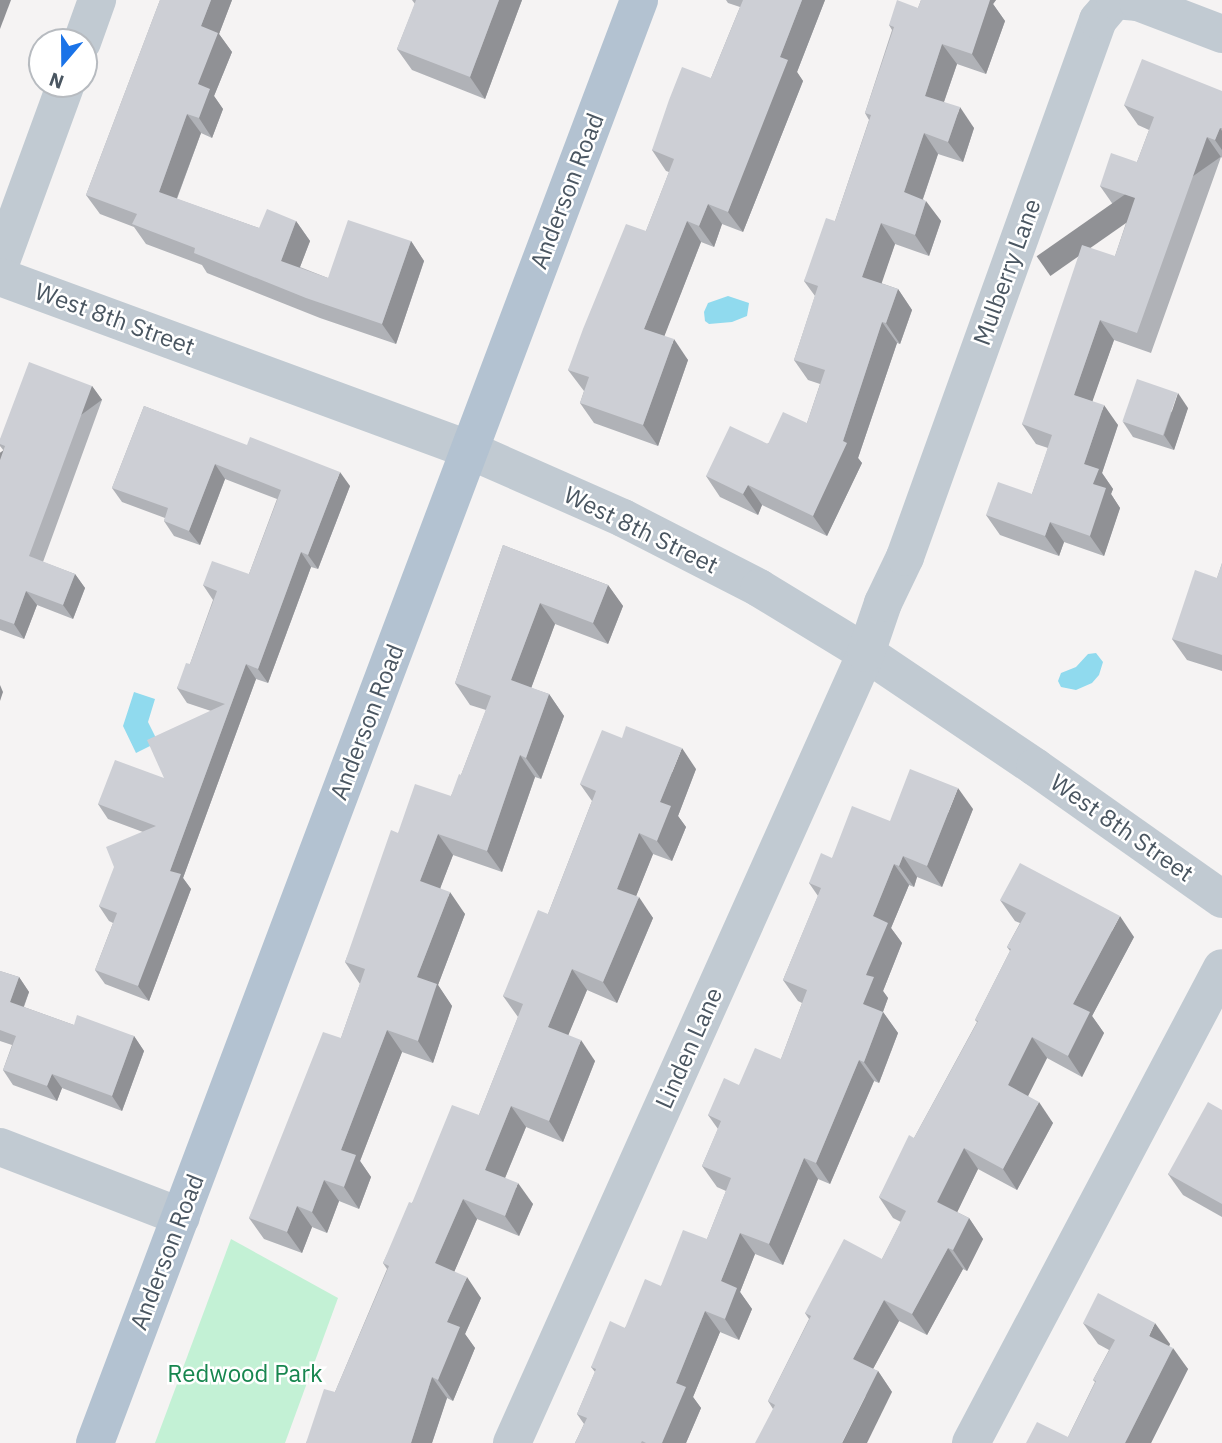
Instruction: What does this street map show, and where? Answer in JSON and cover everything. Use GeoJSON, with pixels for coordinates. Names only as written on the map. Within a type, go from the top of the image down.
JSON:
{"type":"FeatureCollection","features":[{"type":"Feature","properties":{"kind":"main road","name":"Anderson Road"},"geometry":{"type":"LineString","coordinates":[[95,1443],[639,0]]}},
{"type":"Feature","properties":{"kind":"street"},"geometry":{"type":"LineString","coordinates":[[87,28],[97,0]]}},
{"type":"Feature","properties":{"kind":"street","name":"Mulberry Lane"},"geometry":{"type":"LineString","coordinates":[[866,653],[883,603],[905,557],[1098,20],[1115,0],[1138,2],[1222,34]]}},
{"type":"Feature","properties":{"kind":"street"},"geometry":{"type":"LineString","coordinates":[[0,264],[61,98]]}},
{"type":"Feature","properties":{"kind":"street","name":"West 8th Street"},"geometry":{"type":"LineString","coordinates":[[0,277],[469,450],[672,543],[759,588],[866,653],[1035,767],[1222,899]]}},
{"type":"Feature","properties":{"kind":"street","name":"Linden Lane"},"geometry":{"type":"LineString","coordinates":[[512,1443],[866,653]]}},
{"type":"Feature","properties":{"kind":"street"},"geometry":{"type":"LineString","coordinates":[[971,1443],[1222,968]]}},
{"type":"Feature","properties":{"kind":"street"},"geometry":{"type":"LineString","coordinates":[[0,1147],[181,1217]]}},
{"type":"Feature","properties":{"kind":"green space","name":"Redwood Park"},"geometry":{"type":"Polygon","coordinates":[[[231,1239],[338,1298],[285,1443],[155,1443],[231,1239]]]}},
{"type":"Feature","properties":{"kind":"water"},"geometry":{"type":"Polygon","coordinates":[[[728,296],[749,303],[747,316],[732,322],[709,324],[705,321],[704,312],[708,303],[728,296]]]}},
{"type":"Feature","properties":{"kind":"water"},"geometry":{"type":"Polygon","coordinates":[[[1096,653],[1103,662],[1099,675],[1092,683],[1076,690],[1061,687],[1058,681],[1061,673],[1076,667],[1088,654],[1096,653]]]}},
{"type":"Feature","properties":{"kind":"water"},"geometry":{"type":"Polygon","coordinates":[[[134,692],[155,699],[148,722],[158,742],[136,753],[123,726],[134,692]]]}},
{"type":"Feature","properties":{"kind":"building"},"geometry":{"type":"Polygon","coordinates":[[[160,0],[211,0],[201,26],[218,33],[198,84],[210,89],[199,118],[187,114],[159,192],[259,228],[267,209],[296,221],[281,261],[328,278],[348,220],[411,241],[382,324],[306,298],[194,253],[195,248],[132,224],[137,214],[86,195],[160,0]]]}},
{"type":"Feature","properties":{"kind":"building"},"geometry":{"type":"Polygon","coordinates":[[[416,0],[499,0],[470,77],[397,49],[416,0]]]}},
{"type":"Feature","properties":{"kind":"building"},"geometry":{"type":"Polygon","coordinates":[[[743,0],[802,0],[780,57],[788,60],[728,212],[708,204],[699,226],[687,221],[644,329],[674,339],[643,425],[580,403],[589,377],[568,370],[626,224],[646,231],[674,159],[652,150],[682,67],[711,78],[743,0]]]}},
{"type":"Feature","properties":{"kind":"building"},"geometry":{"type":"Polygon","coordinates":[[[897,0],[918,8],[921,0],[990,0],[972,54],[942,44],[925,96],[960,107],[948,142],[924,133],[904,192],[926,201],[915,235],[881,223],[862,277],[898,289],[886,323],[882,322],[843,441],[847,443],[813,516],[748,485],[743,494],[706,476],[730,426],[768,444],[783,412],[807,423],[825,370],[794,360],[818,286],[804,281],[826,218],[835,221],[871,115],[865,113],[894,27],[889,25],[897,0]]]}},
{"type":"Feature","properties":{"kind":"building"},"geometry":{"type":"Polygon","coordinates":[[[1142,59],[1222,91],[1222,128],[1215,140],[1207,137],[1137,333],[1100,320],[1074,395],[1104,405],[1084,464],[1099,469],[1093,484],[1106,488],[1090,536],[1050,522],[1045,536],[986,515],[998,482],[1032,494],[1052,435],[1022,424],[1082,245],[1115,256],[1135,198],[1100,186],[1111,153],[1137,162],[1154,117],[1124,105],[1142,59]]]}},
{"type":"Feature","properties":{"kind":"building"},"geometry":{"type":"Polygon","coordinates":[[[29,362],[92,386],[29,556],[75,574],[63,605],[26,591],[14,624],[0,619],[0,460],[5,446],[0,444],[0,439],[29,362]]]}},
{"type":"Feature","properties":{"kind":"building"},"geometry":{"type":"Polygon","coordinates":[[[1137,379],[1178,393],[1163,436],[1122,422],[1137,379]]]}},
{"type":"Feature","properties":{"kind":"building"},"geometry":{"type":"Polygon","coordinates":[[[144,406],[247,445],[250,437],[340,472],[308,555],[301,552],[258,669],[246,664],[170,871],[181,874],[138,986],[95,970],[117,913],[99,906],[114,867],[106,847],[156,826],[98,804],[115,760],[164,778],[147,740],[225,704],[177,688],[186,663],[190,664],[217,591],[203,585],[212,561],[249,574],[281,490],[215,464],[189,531],[164,521],[168,508],[112,488],[144,406]]]}},
{"type":"Feature","properties":{"kind":"building"},"geometry":{"type":"Polygon","coordinates":[[[503,545],[608,585],[593,623],[540,603],[511,680],[549,694],[526,758],[520,755],[487,851],[438,834],[420,881],[450,892],[417,977],[437,984],[418,1041],[387,1030],[341,1150],[356,1155],[344,1187],[324,1180],[312,1212],[297,1206],[287,1232],[249,1218],[323,1032],[341,1038],[365,969],[345,962],[391,830],[398,833],[415,784],[451,796],[491,696],[455,683],[503,545]]]}},
{"type":"Feature","properties":{"kind":"building"},"geometry":{"type":"Polygon","coordinates":[[[1222,563],[1222,655],[1172,639],[1195,570],[1217,578],[1222,563]]]}},
{"type":"Feature","properties":{"kind":"building"},"geometry":{"type":"Polygon","coordinates":[[[626,726],[682,748],[660,802],[671,806],[657,841],[639,833],[617,889],[639,897],[603,982],[572,969],[548,1027],[581,1040],[549,1121],[511,1106],[485,1170],[518,1183],[505,1216],[463,1199],[435,1263],[467,1277],[447,1322],[460,1327],[438,1380],[432,1377],[411,1443],[306,1443],[324,1389],[335,1392],[389,1266],[383,1263],[409,1202],[412,1203],[452,1105],[479,1115],[523,1004],[503,996],[538,910],[548,914],[596,791],[580,784],[602,730],[622,738],[626,726]]]}},
{"type":"Feature","properties":{"kind":"building"},"geometry":{"type":"Polygon","coordinates":[[[910,769],[958,788],[927,866],[903,856],[899,866],[894,864],[873,916],[888,923],[866,975],[874,977],[863,1004],[883,1012],[864,1062],[859,1060],[816,1163],[804,1158],[769,1244],[740,1233],[721,1281],[737,1288],[725,1319],[705,1311],[676,1383],[686,1387],[662,1443],[575,1443],[587,1418],[577,1414],[596,1369],[591,1367],[610,1321],[625,1328],[645,1279],[661,1286],[683,1230],[707,1239],[731,1178],[702,1166],[721,1121],[708,1115],[724,1078],[739,1085],[755,1048],[781,1059],[807,990],[783,980],[821,888],[809,883],[821,853],[832,858],[852,806],[890,821],[910,769]]]}},
{"type":"Feature","properties":{"kind":"building"},"geometry":{"type":"Polygon","coordinates":[[[1020,863],[1120,916],[1073,1004],[1090,1012],[1068,1056],[1032,1037],[1008,1085],[1039,1102],[1003,1169],[964,1148],[937,1202],[969,1218],[953,1250],[948,1248],[912,1314],[884,1300],[853,1359],[878,1371],[842,1443],[755,1443],[775,1405],[768,1401],[811,1316],[805,1313],[844,1239],[882,1259],[906,1211],[879,1197],[909,1135],[914,1138],[978,1021],[975,1020],[1011,949],[1007,947],[1026,913],[1000,900],[1020,863]]]}},
{"type":"Feature","properties":{"kind":"building"},"geometry":{"type":"Polygon","coordinates":[[[0,971],[19,977],[10,1002],[74,1025],[77,1015],[134,1036],[112,1096],[52,1074],[47,1086],[3,1070],[16,1036],[0,1030],[0,971]]]}},
{"type":"Feature","properties":{"kind":"building"},"geometry":{"type":"Polygon","coordinates":[[[1208,1102],[1222,1110],[1222,1204],[1168,1174],[1208,1102]]]}},
{"type":"Feature","properties":{"kind":"building"},"geometry":{"type":"Polygon","coordinates":[[[1098,1293],[1155,1323],[1149,1336],[1173,1348],[1125,1443],[1026,1443],[1037,1422],[1068,1437],[1096,1381],[1093,1380],[1115,1340],[1083,1323],[1098,1293]]]}}]}
